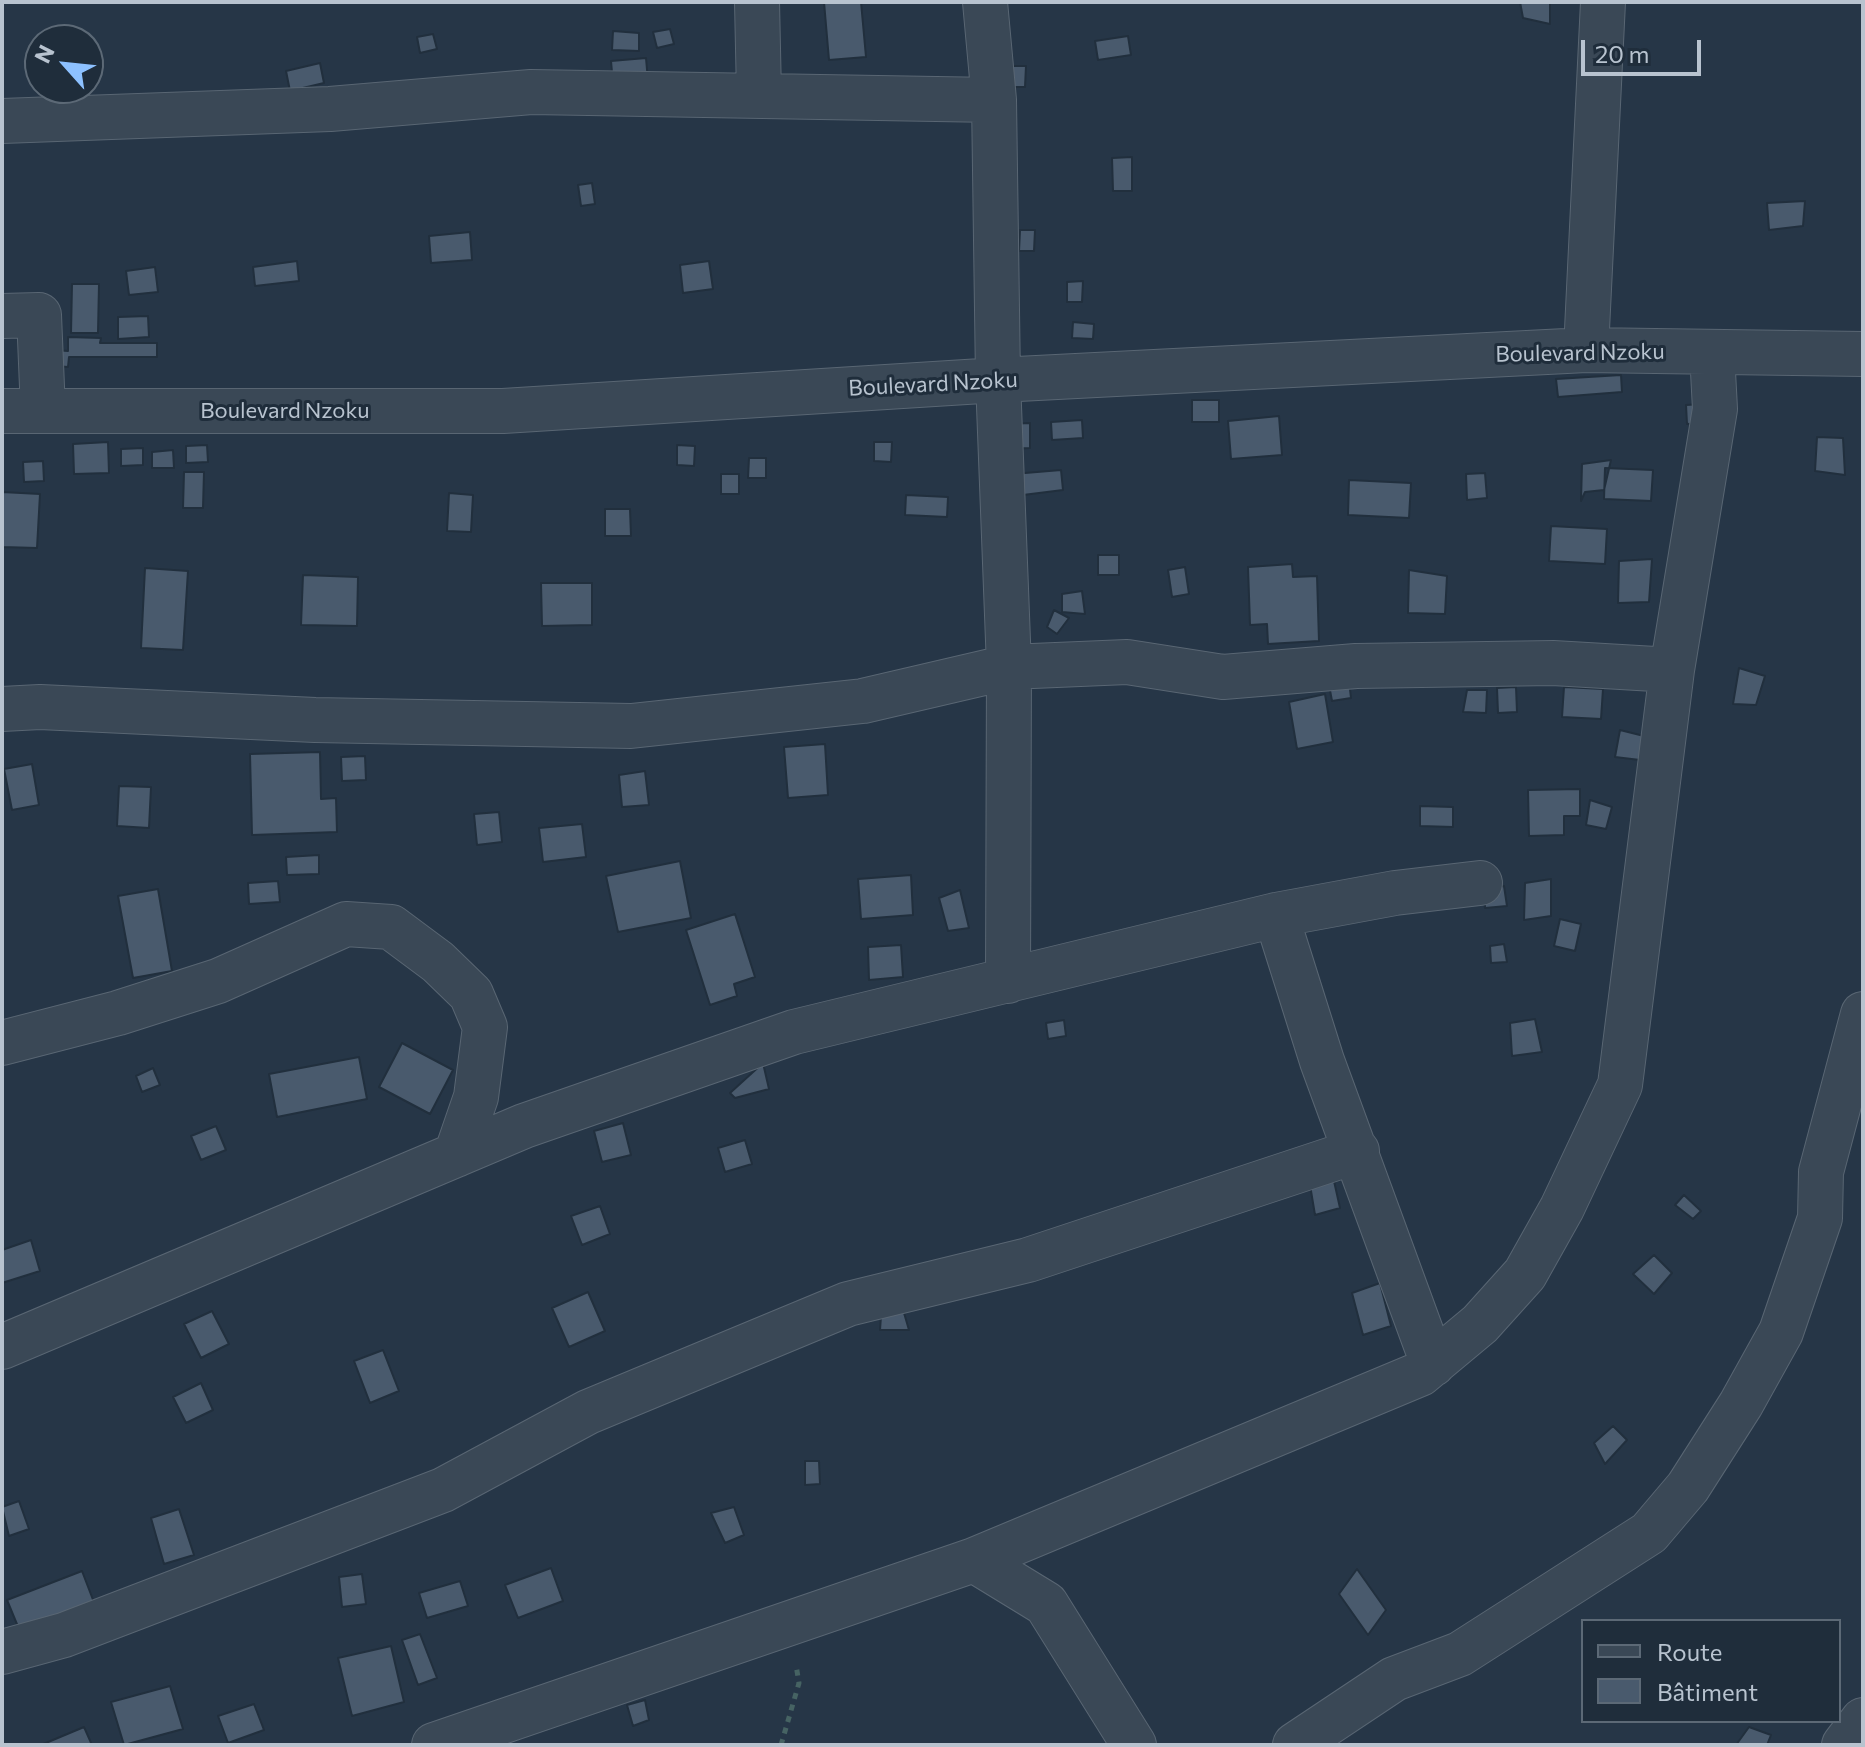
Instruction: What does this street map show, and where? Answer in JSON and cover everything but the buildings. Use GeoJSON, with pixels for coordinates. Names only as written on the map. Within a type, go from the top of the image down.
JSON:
{"type":"FeatureCollection","features":[{"type":"Feature","properties":{"kind":"street"},"geometry":{"type":"LineString","coordinates":[[757,2],[759,95]]}},
{"type":"Feature","properties":{"kind":"street"},"geometry":{"type":"LineString","coordinates":[[985,2],[994,100],[998,380],[1009,667],[1008,981]]}},
{"type":"Feature","properties":{"kind":"street"},"geometry":{"type":"LineString","coordinates":[[1586,350],[1603,2]]}},
{"type":"Feature","properties":{"kind":"street"},"geometry":{"type":"LineString","coordinates":[[2,121],[330,109],[531,92],[994,100]]}},
{"type":"Feature","properties":{"kind":"street"},"geometry":{"type":"LineString","coordinates":[[2,316],[39,315],[22,411]]}},
{"type":"Feature","properties":{"kind":"street","name":"Boulevard Nzoku"},"geometry":{"type":"LineString","coordinates":[[22,411],[503,411],[998,380],[1586,350],[1863,354]]}},
{"type":"Feature","properties":{"kind":"street"},"geometry":{"type":"LineString","coordinates":[[434,1745],[974,1560],[1420,1374],[1480,1324],[1525,1274],[1562,1208],[1620,1085],[1672,670],[1715,409],[1712,353]]}},
{"type":"Feature","properties":{"kind":"street"},"geometry":{"type":"LineString","coordinates":[[2,709],[40,707],[315,720],[631,726],[863,701],[1009,667],[1127,662],[1223,677],[1356,666],[1553,663],[1672,670]]}},
{"type":"Feature","properties":{"kind":"street"},"geometry":{"type":"LineString","coordinates":[[2,1347],[524,1126],[794,1032],[1276,915],[1395,893],[1480,883]]}},
{"type":"Feature","properties":{"kind":"street"},"geometry":{"type":"LineString","coordinates":[[1276,915],[1322,1061],[1433,1364]]}},
{"type":"Feature","properties":{"kind":"street"},"geometry":{"type":"LineString","coordinates":[[2,1043],[118,1013],[218,981],[346,924],[391,927],[438,962],[471,994],[485,1027],[476,1097],[456,1155]]}},
{"type":"Feature","properties":{"kind":"street"},"geometry":{"type":"LineString","coordinates":[[1295,1745],[1394,1679],[1460,1654],[1649,1533],[1688,1487],[1741,1404],[1781,1332],[1820,1218],[1821,1172],[1863,1014]]}},
{"type":"Feature","properties":{"kind":"street"},"geometry":{"type":"LineString","coordinates":[[2,1652],[64,1635],[443,1490],[588,1412],[848,1304],[1028,1260],[1357,1151]]}},
{"type":"Feature","properties":{"kind":"street"},"geometry":{"type":"LineString","coordinates":[[974,1560],[1046,1604],[1134,1745]]}},
{"type":"Feature","properties":{"kind":"street"},"geometry":{"type":"LineString","coordinates":[[1844,1745],[1863,1720]]}},
{"type":"Feature","properties":{"kind":"path"},"geometry":{"type":"LineString","coordinates":[[781,1745],[799,1683],[789,1624]]}}]}
